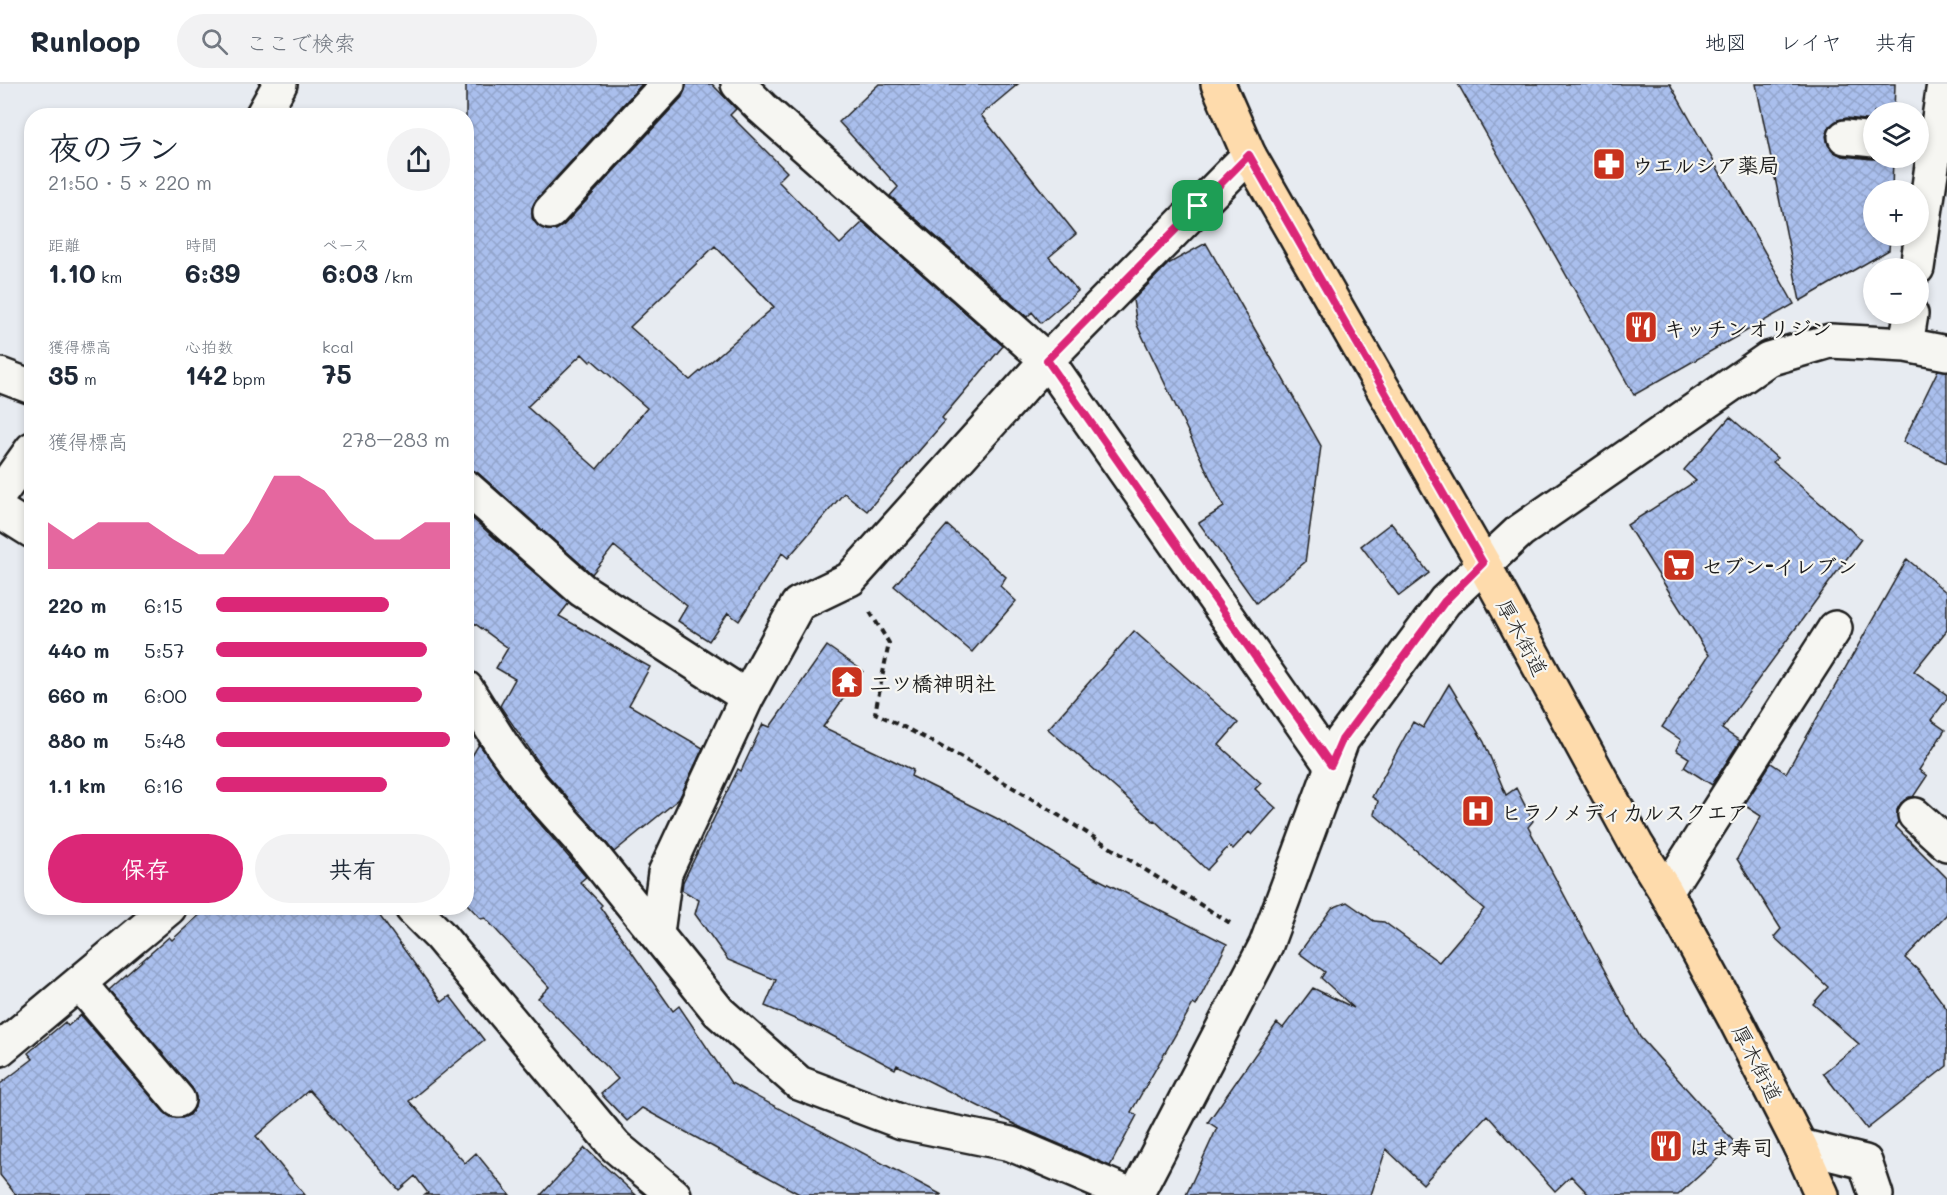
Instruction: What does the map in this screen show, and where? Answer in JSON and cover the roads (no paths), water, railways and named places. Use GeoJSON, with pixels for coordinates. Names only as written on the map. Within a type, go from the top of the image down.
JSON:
{"type":"FeatureCollection","features":[{"type":"Feature","properties":{"kind":"main road","name":"厚木街道"},"geometry":{"type":"LineString","coordinates":[[1218,84],[1249,155],[1483,563],[1635,844],[1666,892],[1736,1021],[1800,1146],[1822,1195]]}},
{"type":"Feature","properties":{"kind":"street"},"geometry":{"type":"LineString","coordinates":[[266,108],[280,84]]}},
{"type":"Feature","properties":{"kind":"street"},"geometry":{"type":"LineString","coordinates":[[550,212],[668,84]]}},
{"type":"Feature","properties":{"kind":"street"},"geometry":{"type":"LineString","coordinates":[[738,84],[771,116],[1047,360],[1331,765]]}},
{"type":"Feature","properties":{"kind":"street"},"geometry":{"type":"LineString","coordinates":[[1929,138],[1944,84]]}},
{"type":"Feature","properties":{"kind":"street"},"geometry":{"type":"LineString","coordinates":[[657,933],[665,873],[747,697],[798,604],[850,579],[1047,360],[1249,155]]}},
{"type":"Feature","properties":{"kind":"street"},"geometry":{"type":"LineString","coordinates":[[1918,258],[1925,168]]}},
{"type":"Feature","properties":{"kind":"street"},"geometry":{"type":"LineString","coordinates":[[1136,1195],[1266,945],[1342,740],[1445,601],[1483,563],[1520,531],[1768,359],[1830,341],[1908,329],[1947,353]]}},
{"type":"Feature","properties":{"kind":"street"},"geometry":{"type":"LineString","coordinates":[[0,375],[24,384]]}},
{"type":"Feature","properties":{"kind":"street"},"geometry":{"type":"LineString","coordinates":[[0,494],[24,461]]}},
{"type":"Feature","properties":{"kind":"street"},"geometry":{"type":"LineString","coordinates":[[474,494],[582,590],[747,697]]}},
{"type":"Feature","properties":{"kind":"street"},"geometry":{"type":"LineString","coordinates":[[0,511],[24,526]]}},
{"type":"Feature","properties":{"kind":"street"},"geometry":{"type":"LineString","coordinates":[[1666,892],[1835,628]]}},
{"type":"Feature","properties":{"kind":"street"},"geometry":{"type":"LineString","coordinates":[[474,701],[502,746],[531,785],[582,842],[719,1012],[799,1083],[902,1122],[1011,1144],[1131,1195]]}},
{"type":"Feature","properties":{"kind":"street"},"geometry":{"type":"LineString","coordinates":[[1915,816],[1947,844]]}},
{"type":"Feature","properties":{"kind":"street"},"geometry":{"type":"LineString","coordinates":[[0,1049],[161,915]]}},
{"type":"Feature","properties":{"kind":"street"},"geometry":{"type":"LineString","coordinates":[[419,915],[440,935],[615,1146],[674,1195]]}},
{"type":"Feature","properties":{"kind":"street"},"geometry":{"type":"LineString","coordinates":[[79,983],[177,1100]]}},
{"type":"Feature","properties":{"kind":"street"},"geometry":{"type":"LineString","coordinates":[[1800,1146],[1865,1162],[1876,1195]]}},
{"type":"Feature","properties":{"kind":"place","name":"ウエルシア薬局"},"geometry":{"type":"Point","coordinates":[1609,164]}},
{"type":"Feature","properties":{"kind":"place","name":"キッチンオリジン"},"geometry":{"type":"Point","coordinates":[1641,327]}},
{"type":"Feature","properties":{"kind":"place","name":"セブン-イレブン"},"geometry":{"type":"Point","coordinates":[1679,565]}},
{"type":"Feature","properties":{"kind":"place","name":"二ツ橋神明社"},"geometry":{"type":"Point","coordinates":[847,682]}},
{"type":"Feature","properties":{"kind":"place","name":"ヒラノメディカルスクエア"},"geometry":{"type":"Point","coordinates":[1478,811]}},
{"type":"Feature","properties":{"kind":"place","name":"はま寿司"},"geometry":{"type":"Point","coordinates":[1666,1146]}}]}
